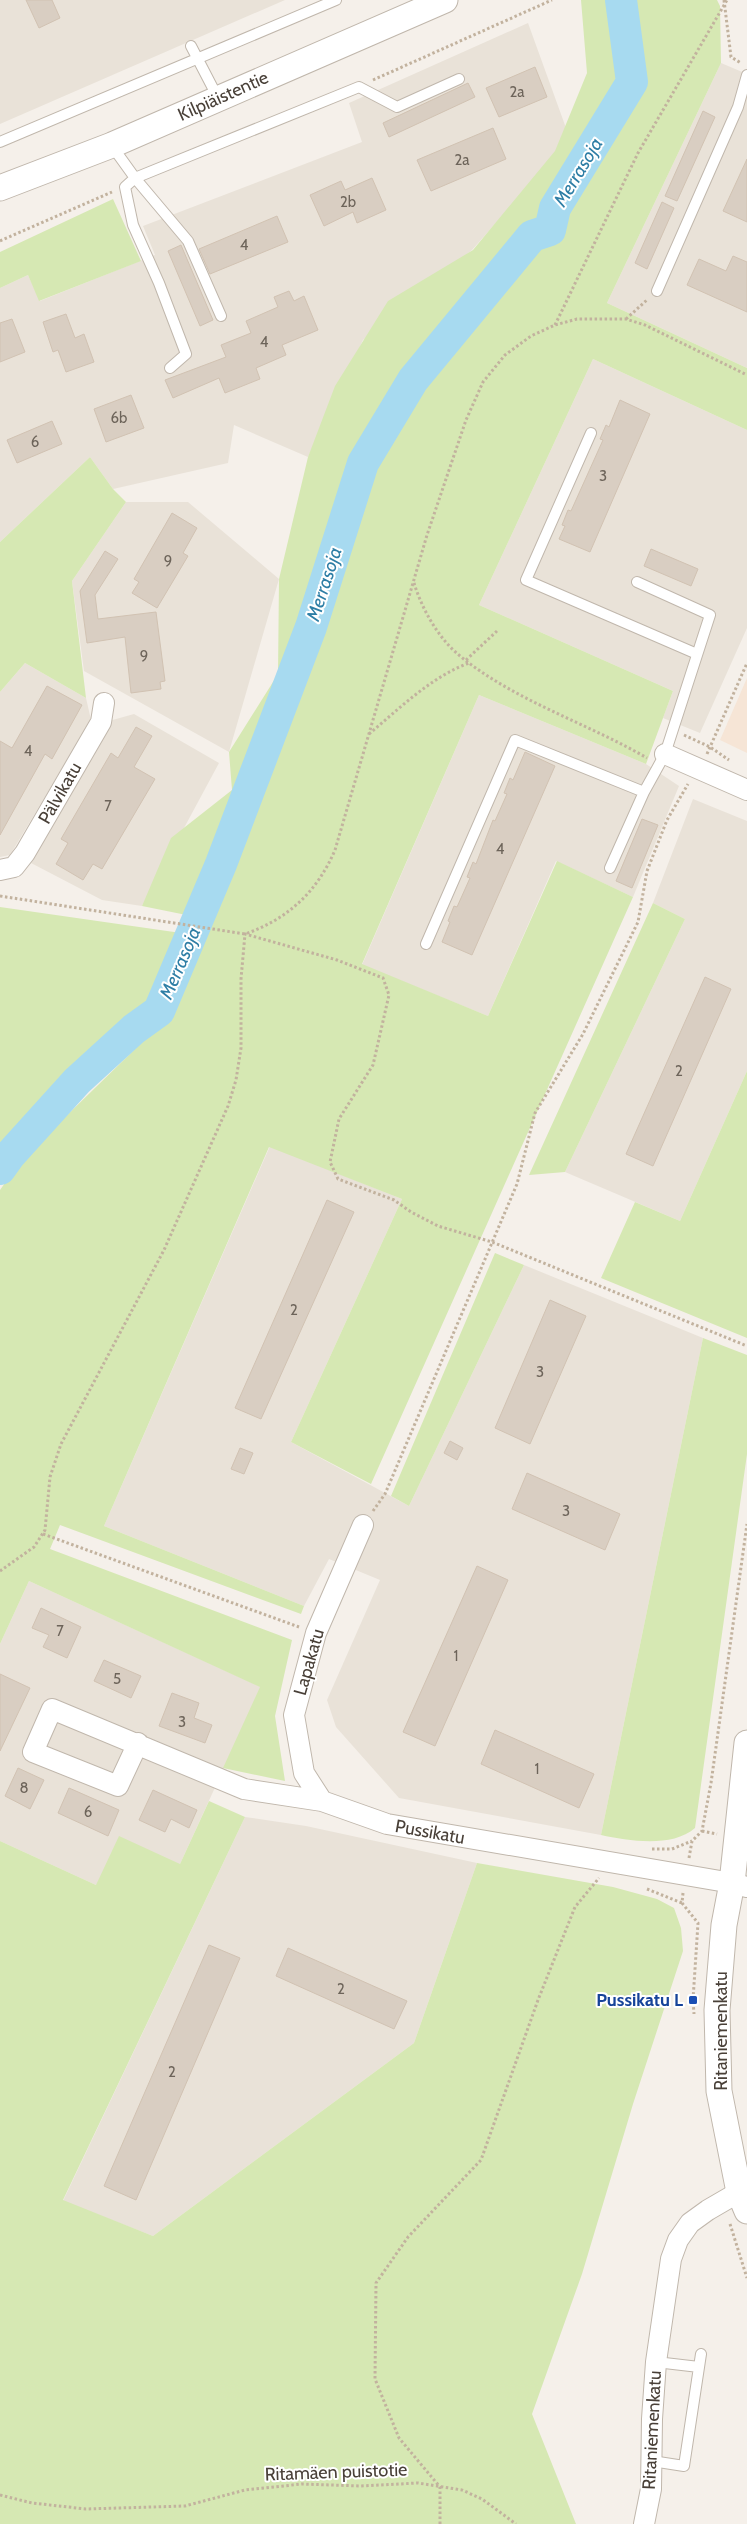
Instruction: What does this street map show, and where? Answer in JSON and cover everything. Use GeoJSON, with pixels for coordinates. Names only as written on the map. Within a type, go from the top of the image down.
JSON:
{"type":"FeatureCollection","features":[{"type":"Feature","properties":{"kind":"street","name":"Kilpiäistentie"},"geometry":{"type":"LineString","coordinates":[[0,188],[112,145],[445,0]]}},
{"type":"Feature","properties":{"kind":"street","name":"Pälvikatu"},"geometry":{"type":"LineString","coordinates":[[0,870],[14,867],[25,853],[101,722],[104,702]]}},
{"type":"Feature","properties":{"kind":"street"},"geometry":{"type":"LineString","coordinates":[[662,760],[747,790]]}},
{"type":"Feature","properties":{"kind":"street","name":"Lapakatu"},"geometry":{"type":"LineString","coordinates":[[322,1801],[304,1773],[294,1715],[316,1633],[363,1524]]}},
{"type":"Feature","properties":{"kind":"street","name":"Pussikatu"},"geometry":{"type":"LineString","coordinates":[[138,1743],[118,1786],[33,1752],[52,1709],[138,1743],[244,1789],[322,1801],[387,1824],[740,1885]]}},
{"type":"Feature","properties":{"kind":"street","name":"Ritaniemenkatu"},"geometry":{"type":"LineString","coordinates":[[644,2524],[651,2489],[656,2362],[671,2259],[678,2240],[690,2223],[708,2210],[743,2202],[719,2082],[717,2010],[724,1925],[740,1885],[747,1743]]}},
{"type":"Feature","properties":{"kind":"lane"},"geometry":{"type":"LineString","coordinates":[[0,142],[198,60],[336,0]]}},
{"type":"Feature","properties":{"kind":"lane"},"geometry":{"type":"LineString","coordinates":[[191,46],[218,98]]}},
{"type":"Feature","properties":{"kind":"lane"},"geometry":{"type":"LineString","coordinates":[[657,291],[738,107],[747,75]]}},
{"type":"Feature","properties":{"kind":"lane"},"geometry":{"type":"LineString","coordinates":[[170,368],[186,354],[160,283],[133,225],[125,187],[135,178],[359,87],[397,107],[459,79]]}},
{"type":"Feature","properties":{"kind":"lane"},"geometry":{"type":"LineString","coordinates":[[112,145],[135,178],[188,242],[221,316]]}},
{"type":"Feature","properties":{"kind":"lane"},"geometry":{"type":"LineString","coordinates":[[591,433],[526,580],[697,654]]}},
{"type":"Feature","properties":{"kind":"lane"},"geometry":{"type":"LineString","coordinates":[[610,868],[644,792],[662,760],[710,615],[637,582]]}},
{"type":"Feature","properties":{"kind":"lane"},"geometry":{"type":"LineString","coordinates":[[426,944],[515,740],[644,792]]}},
{"type":"Feature","properties":{"kind":"lane"},"geometry":{"type":"LineString","coordinates":[[652,2461],[684,2466],[701,2354]]}},
{"type":"Feature","properties":{"kind":"lane"},"geometry":{"type":"LineString","coordinates":[[656,2362],[698,2367]]}},
{"type":"Feature","properties":{"kind":"path"},"geometry":{"type":"LineString","coordinates":[[359,87],[552,0]]}},
{"type":"Feature","properties":{"kind":"path"},"geometry":{"type":"LineString","coordinates":[[726,1],[731,57],[747,66]]}},
{"type":"Feature","properties":{"kind":"path"},"geometry":{"type":"LineString","coordinates":[[555,325],[638,153],[726,1]]}},
{"type":"Feature","properties":{"kind":"path"},"geometry":{"type":"LineString","coordinates":[[0,241],[125,187]]}},
{"type":"Feature","properties":{"kind":"path"},"geometry":{"type":"LineString","coordinates":[[626,319],[657,291]]}},
{"type":"Feature","properties":{"kind":"path"},"geometry":{"type":"LineString","coordinates":[[245,934],[266,927],[292,911],[312,891],[326,871],[346,815],[414,581],[466,420],[483,382],[505,355],[531,336],[555,325],[577,319],[626,319],[646,325],[747,376]]}},
{"type":"Feature","properties":{"kind":"path"},"geometry":{"type":"LineString","coordinates":[[414,581],[420,601],[431,620],[445,640],[468,662],[512,690],[662,760]]}},
{"type":"Feature","properties":{"kind":"path"},"geometry":{"type":"LineString","coordinates":[[369,735],[426,688],[452,670],[468,662],[497,631]]}},
{"type":"Feature","properties":{"kind":"path"},"geometry":{"type":"LineString","coordinates":[[710,747],[747,663]]}},
{"type":"Feature","properties":{"kind":"path"},"geometry":{"type":"LineString","coordinates":[[673,730],[710,747],[737,765]]}},
{"type":"Feature","properties":{"kind":"path"},"geometry":{"type":"LineString","coordinates":[[363,1524],[385,1494],[517,1184],[535,1113],[583,1034],[638,922],[647,871],[668,820],[690,781]]}},
{"type":"Feature","properties":{"kind":"path"},"geometry":{"type":"LineString","coordinates":[[0,896],[245,934],[337,960],[383,978],[389,995],[373,1065],[339,1119],[330,1162],[338,1180],[394,1200],[411,1212],[438,1226],[492,1242],[747,1346]]}},
{"type":"Feature","properties":{"kind":"path"},"geometry":{"type":"LineString","coordinates":[[0,1571],[34,1547],[43,1534],[48,1506],[50,1477],[61,1444],[164,1250],[228,1106],[236,1080],[242,1048],[241,980],[245,934]]}},
{"type":"Feature","properties":{"kind":"path"},"geometry":{"type":"LineString","coordinates":[[43,1534],[316,1633]]}},
{"type":"Feature","properties":{"kind":"path"},"geometry":{"type":"LineString","coordinates":[[644,1849],[672,1849],[692,1841]]}},
{"type":"Feature","properties":{"kind":"path"},"geometry":{"type":"LineString","coordinates":[[440,2524],[440,2486],[399,2438],[375,2378],[376,2283],[408,2237],[481,2160],[538,2000],[575,1907],[599,1877]]}},
{"type":"Feature","properties":{"kind":"path","name":"Ritamäen puistotie"},"geometry":{"type":"LineString","coordinates":[[0,2495],[32,2503],[86,2509],[185,2506],[245,2490],[302,2484],[361,2486],[418,2483],[462,2490],[482,2499],[516,2524]]}},
{"type":"Feature","properties":{"kind":"shaded area"},"geometry":{"type":"Polygon","coordinates":[[[0,0],[285,0],[0,124],[0,0]]]}},
{"type":"Feature","properties":{"kind":"shaded area"},"geometry":{"type":"Polygon","coordinates":[[[528,23],[570,139],[472,250],[363,340],[308,457],[234,425],[228,463],[113,489],[90,457],[0,542],[0,288],[28,275],[40,301],[155,255],[143,226],[362,142],[349,103],[528,23]]]}},
{"type":"Feature","properties":{"kind":"shaded area"},"geometry":{"type":"Polygon","coordinates":[[[721,63],[747,74],[747,368],[607,303],[721,63]]]}},
{"type":"Feature","properties":{"kind":"shaded area"},"geometry":{"type":"Polygon","coordinates":[[[593,359],[747,430],[747,628],[700,733],[663,718],[673,691],[479,605],[593,359]]]}},
{"type":"Feature","properties":{"kind":"shaded area"},"geometry":{"type":"Polygon","coordinates":[[[126,502],[188,502],[279,579],[229,752],[84,671],[72,581],[126,502]]]}},
{"type":"Feature","properties":{"kind":"shaded area"},"geometry":{"type":"Polygon","coordinates":[[[25,663],[86,698],[91,720],[10,855],[0,857],[0,692],[25,663]]]}},
{"type":"Feature","properties":{"kind":"shaded area"},"geometry":{"type":"Polygon","coordinates":[[[747,678],[747,753],[720,740],[747,678]]]}},
{"type":"Feature","properties":{"kind":"shaded area"},"geometry":{"type":"Polygon","coordinates":[[[479,695],[646,764],[679,786],[633,897],[556,861],[488,1016],[362,965],[479,695]]]}},
{"type":"Feature","properties":{"kind":"shaded area"},"geometry":{"type":"Polygon","coordinates":[[[134,714],[219,763],[142,906],[102,900],[31,863],[109,721],[134,714]]]}},
{"type":"Feature","properties":{"kind":"shaded area"},"geometry":{"type":"Polygon","coordinates":[[[693,799],[747,821],[747,1071],[680,1221],[565,1172],[685,919],[653,903],[693,799]]]}},
{"type":"Feature","properties":{"kind":"shaded area"},"geometry":{"type":"Polygon","coordinates":[[[270,1146],[402,1199],[291,1442],[409,1506],[524,1265],[703,1338],[601,1835],[399,1798],[336,1727],[327,1700],[380,1580],[329,1559],[304,1606],[104,1526],[270,1146]]]}},
{"type":"Feature","properties":{"kind":"shaded area"},"geometry":{"type":"Polygon","coordinates":[[[29,1581],[261,1687],[180,1864],[96,1885],[0,1841],[0,1644],[29,1581]]]}},
{"type":"Feature","properties":{"kind":"shaded area"},"geometry":{"type":"Polygon","coordinates":[[[245,1817],[306,1826],[477,1863],[414,2043],[153,2236],[63,2201],[245,1817]]]}},
{"type":"Feature","properties":{"kind":"green space"},"geometry":{"type":"Polygon","coordinates":[[[581,0],[717,0],[720,6],[721,63],[607,303],[747,368],[747,430],[593,359],[479,605],[673,691],[646,764],[479,695],[362,964],[488,1016],[557,861],[633,897],[371,1484],[291,1442],[402,1199],[269,1147],[104,1526],[304,1606],[301,1614],[60,1525],[50,1549],[292,1640],[275,1716],[285,1781],[223,1768],[260,1687],[29,1581],[0,1644],[0,1190],[21,1160],[170,1015],[211,920],[142,906],[171,838],[232,790],[229,752],[278,674],[279,579],[308,457],[335,386],[388,301],[473,250],[555,151],[587,73],[581,0]]]}},
{"type":"Feature","properties":{"kind":"green space"},"geometry":{"type":"Polygon","coordinates":[[[113,199],[141,261],[39,301],[28,275],[0,288],[0,252],[113,199]]]}},
{"type":"Feature","properties":{"kind":"green space"},"geometry":{"type":"Polygon","coordinates":[[[90,457],[113,489],[126,502],[72,581],[86,698],[25,663],[0,692],[0,542],[90,457]]]}},
{"type":"Feature","properties":{"kind":"green space"},"geometry":{"type":"Polygon","coordinates":[[[653,903],[685,919],[565,1172],[529,1175],[653,903]]]}},
{"type":"Feature","properties":{"kind":"green space"},"geometry":{"type":"Polygon","coordinates":[[[0,907],[181,933],[151,1006],[34,1114],[0,1152],[0,907]]]}},
{"type":"Feature","properties":{"kind":"green space"},"geometry":{"type":"Polygon","coordinates":[[[747,1071],[747,1338],[601,1278],[635,1202],[680,1221],[747,1071]]]}},
{"type":"Feature","properties":{"kind":"green space"},"geometry":{"type":"Polygon","coordinates":[[[495,1253],[524,1265],[409,1506],[391,1496],[495,1253]]]}},
{"type":"Feature","properties":{"kind":"green space"},"geometry":{"type":"Polygon","coordinates":[[[703,1338],[747,1355],[747,1454],[695,1828],[686,1834],[663,1841],[637,1841],[601,1835],[703,1338]]]}},
{"type":"Feature","properties":{"kind":"green space"},"geometry":{"type":"Polygon","coordinates":[[[209,1801],[245,1817],[63,2200],[153,2236],[414,2043],[477,1863],[613,1887],[657,1899],[674,1908],[681,1928],[683,1951],[633,2104],[582,2274],[532,2414],[576,2524],[0,2524],[0,1841],[96,1885],[119,1836],[180,1864],[209,1801]]]}},
{"type":"Feature","properties":{"kind":"building"},"geometry":{"type":"Polygon","coordinates":[[[26,0],[52,0],[60,18],[39,28],[26,0]]]}},
{"type":"Feature","properties":{"kind":"building"},"geometry":{"type":"Polygon","coordinates":[[[535,67],[547,97],[499,117],[486,88],[535,67]]]}},
{"type":"Feature","properties":{"kind":"building"},"geometry":{"type":"Polygon","coordinates":[[[468,83],[475,97],[389,137],[383,123],[468,83]]]}},
{"type":"Feature","properties":{"kind":"building"},"geometry":{"type":"Polygon","coordinates":[[[703,111],[715,117],[677,201],[665,196],[703,111]]]}},
{"type":"Feature","properties":{"kind":"building"},"geometry":{"type":"Polygon","coordinates":[[[493,128],[506,159],[431,191],[417,160],[493,128]]]}},
{"type":"Feature","properties":{"kind":"building"},"geometry":{"type":"Polygon","coordinates":[[[747,159],[747,222],[723,211],[747,159]]]}},
{"type":"Feature","properties":{"kind":"building"},"geometry":{"type":"Polygon","coordinates":[[[372,178],[386,210],[357,223],[353,212],[324,226],[310,195],[341,181],[345,190],[372,178]]]}},
{"type":"Feature","properties":{"kind":"building"},"geometry":{"type":"Polygon","coordinates":[[[662,202],[674,208],[647,269],[635,263],[662,202]]]}},
{"type":"Feature","properties":{"kind":"building"},"geometry":{"type":"Polygon","coordinates":[[[277,216],[288,242],[210,274],[199,249],[277,216]]]}},
{"type":"Feature","properties":{"kind":"building"},"geometry":{"type":"Polygon","coordinates":[[[181,245],[213,320],[200,326],[168,251],[181,245]]]}},
{"type":"Feature","properties":{"kind":"building"},"geometry":{"type":"Polygon","coordinates":[[[733,256],[747,262],[747,312],[687,285],[699,259],[726,271],[733,256]]]}},
{"type":"Feature","properties":{"kind":"building"},"geometry":{"type":"Polygon","coordinates":[[[289,291],[294,301],[304,296],[318,330],[282,345],[286,355],[256,368],[260,379],[225,393],[219,378],[173,398],[165,380],[226,357],[221,345],[251,333],[246,321],[278,307],[274,297],[289,291]]]}},
{"type":"Feature","properties":{"kind":"building"},"geometry":{"type":"Polygon","coordinates":[[[66,314],[75,338],[84,334],[94,362],[66,372],[58,350],[53,352],[43,322],[66,314]]]}},
{"type":"Feature","properties":{"kind":"building"},"geometry":{"type":"Polygon","coordinates":[[[12,319],[25,352],[0,362],[0,323],[12,319]]]}},
{"type":"Feature","properties":{"kind":"building"},"geometry":{"type":"Polygon","coordinates":[[[131,395],[144,428],[106,442],[94,409],[131,395]]]}},
{"type":"Feature","properties":{"kind":"building"},"geometry":{"type":"Polygon","coordinates":[[[620,400],[650,414],[590,552],[559,539],[565,526],[562,525],[568,510],[571,511],[603,440],[600,439],[606,425],[609,427],[620,400]]]}},
{"type":"Feature","properties":{"kind":"building"},"geometry":{"type":"Polygon","coordinates":[[[52,421],[62,444],[17,463],[7,440],[52,421]]]}},
{"type":"Feature","properties":{"kind":"building"},"geometry":{"type":"Polygon","coordinates":[[[172,513],[197,528],[183,553],[188,556],[157,608],[132,593],[139,582],[134,579],[172,513]]]}},
{"type":"Feature","properties":{"kind":"building"},"geometry":{"type":"Polygon","coordinates":[[[651,549],[698,569],[691,586],[644,566],[651,549]]]}},
{"type":"Feature","properties":{"kind":"building"},"geometry":{"type":"Polygon","coordinates":[[[105,551],[118,559],[95,595],[98,619],[156,612],[165,681],[160,682],[161,689],[131,693],[125,637],[87,643],[80,591],[105,551]]]}},
{"type":"Feature","properties":{"kind":"building"},"geometry":{"type":"Polygon","coordinates":[[[47,686],[82,705],[52,759],[45,754],[0,835],[0,741],[12,748],[47,686]]]}},
{"type":"Feature","properties":{"kind":"building"},"geometry":{"type":"Polygon","coordinates":[[[136,727],[152,736],[134,767],[155,779],[102,869],[93,864],[83,880],[56,864],[68,843],[61,839],[111,753],[118,758],[136,727]]]}},
{"type":"Feature","properties":{"kind":"building"},"geometry":{"type":"Polygon","coordinates":[[[525,752],[555,766],[472,955],[442,942],[454,906],[457,907],[470,878],[467,877],[473,862],[476,864],[493,820],[495,821],[507,794],[504,793],[510,778],[513,780],[525,752]]]}},
{"type":"Feature","properties":{"kind":"building"},"geometry":{"type":"Polygon","coordinates":[[[642,819],[658,825],[632,888],[616,881],[642,819]]]}},
{"type":"Feature","properties":{"kind":"building"},"geometry":{"type":"Polygon","coordinates":[[[705,977],[731,989],[653,1166],[626,1154],[705,977]]]}},
{"type":"Feature","properties":{"kind":"building"},"geometry":{"type":"Polygon","coordinates":[[[327,1200],[354,1212],[261,1419],[235,1408],[327,1200]]]}},
{"type":"Feature","properties":{"kind":"building"},"geometry":{"type":"Polygon","coordinates":[[[550,1300],[586,1316],[530,1444],[495,1428],[550,1300]]]}},
{"type":"Feature","properties":{"kind":"building"},"geometry":{"type":"Polygon","coordinates":[[[450,1441],[463,1448],[457,1460],[444,1453],[450,1441]]]}},
{"type":"Feature","properties":{"kind":"building"},"geometry":{"type":"Polygon","coordinates":[[[240,1448],[253,1453],[244,1474],[231,1469],[240,1448]]]}},
{"type":"Feature","properties":{"kind":"building"},"geometry":{"type":"Polygon","coordinates":[[[527,1473],[620,1514],[605,1550],[512,1509],[527,1473]]]}},
{"type":"Feature","properties":{"kind":"building"},"geometry":{"type":"Polygon","coordinates":[[[477,1566],[508,1580],[435,1746],[403,1732],[477,1566]]]}},
{"type":"Feature","properties":{"kind":"building"},"geometry":{"type":"Polygon","coordinates":[[[41,1608],[81,1627],[67,1658],[43,1647],[49,1635],[32,1628],[41,1608]]]}},
{"type":"Feature","properties":{"kind":"building"},"geometry":{"type":"Polygon","coordinates":[[[104,1660],[141,1676],[131,1698],[94,1681],[104,1660]]]}},
{"type":"Feature","properties":{"kind":"building"},"geometry":{"type":"Polygon","coordinates":[[[0,1674],[30,1688],[0,1751],[0,1674]]]}},
{"type":"Feature","properties":{"kind":"building"},"geometry":{"type":"Polygon","coordinates":[[[172,1693],[199,1703],[194,1718],[212,1725],[205,1743],[159,1726],[172,1693]]]}},
{"type":"Feature","properties":{"kind":"building"},"geometry":{"type":"Polygon","coordinates":[[[495,1730],[594,1774],[579,1808],[481,1764],[495,1730]]]}},
{"type":"Feature","properties":{"kind":"building"},"geometry":{"type":"Polygon","coordinates":[[[18,1768],[44,1780],[30,1809],[5,1796],[18,1768]]]}},
{"type":"Feature","properties":{"kind":"building"},"geometry":{"type":"Polygon","coordinates":[[[69,1788],[119,1810],[108,1836],[58,1813],[69,1788]]]}},
{"type":"Feature","properties":{"kind":"building"},"geometry":{"type":"Polygon","coordinates":[[[153,1790],[197,1810],[189,1828],[171,1819],[165,1832],[139,1820],[153,1790]]]}},
{"type":"Feature","properties":{"kind":"building"},"geometry":{"type":"Polygon","coordinates":[[[209,1945],[240,1958],[136,2200],[104,2186],[209,1945]]]}},
{"type":"Feature","properties":{"kind":"building"},"geometry":{"type":"Polygon","coordinates":[[[288,1948],[407,2001],[394,2029],[276,1976],[288,1948]]]}},
{"type":"Feature","properties":{"kind":"waterway","name":"Merrasoja"},"geometry":{"type":"LineString","coordinates":[[0,1169],[10,1155],[77,1081],[134,1029],[159,1011],[221,864],[311,627],[363,463],[413,380],[532,236],[550,230],[555,208],[632,82],[621,0]]}},
{"type":"Feature","properties":{"kind":"place","name":"Pussikatu L"},"geometry":{"type":"Point","coordinates":[693,2000]}}]}
